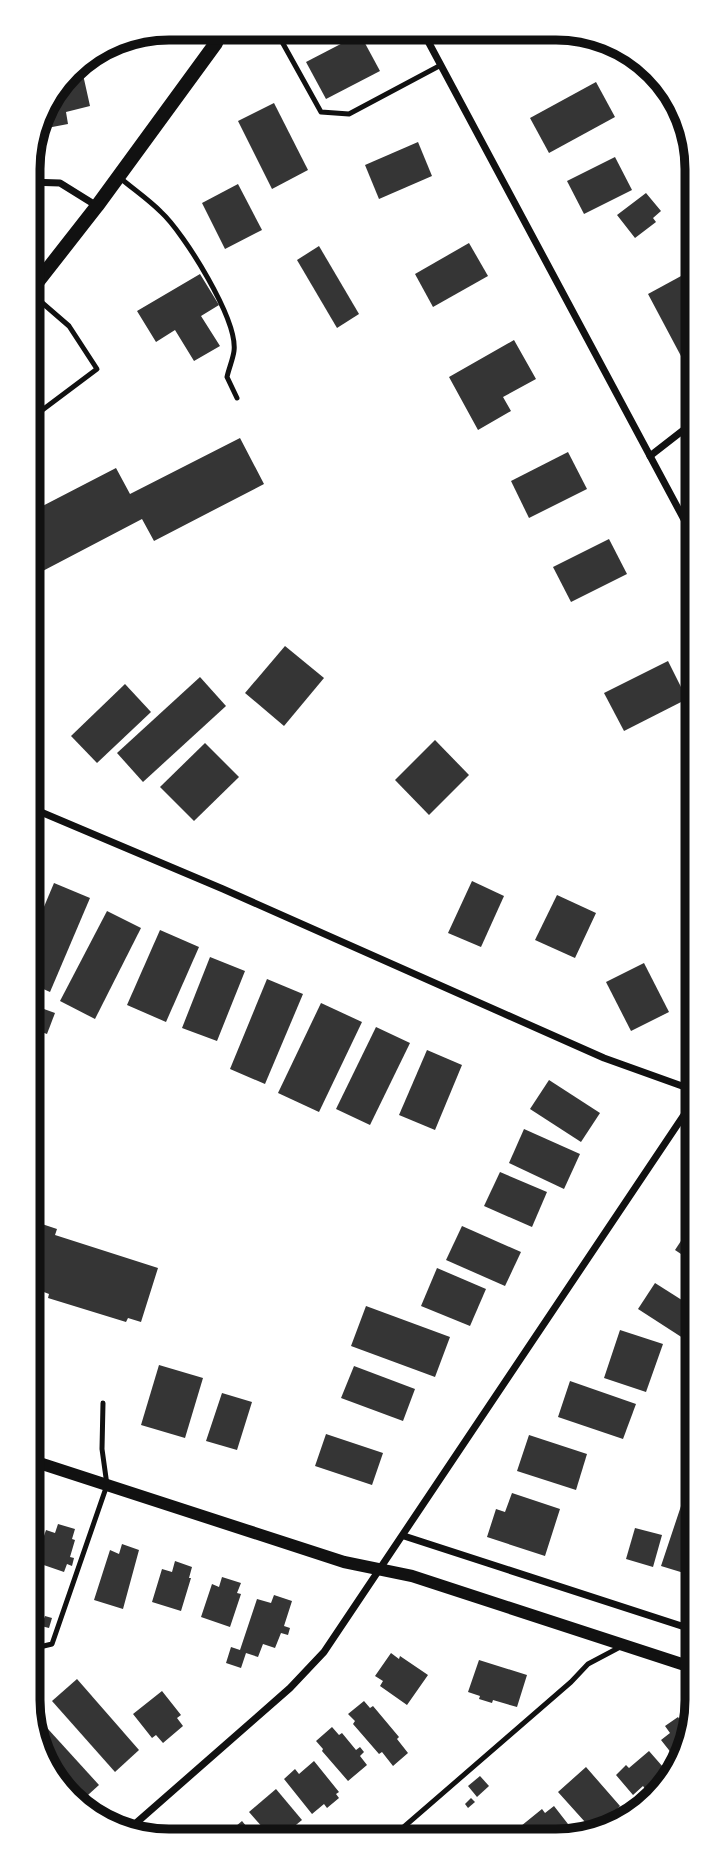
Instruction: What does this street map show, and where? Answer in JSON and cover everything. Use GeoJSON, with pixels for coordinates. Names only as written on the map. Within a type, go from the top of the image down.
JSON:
{"type":"FeatureCollection","features":[{"type":"Feature","properties":{"kind":"main road"},"geometry":{"type":"LineString","coordinates":[[41,278],[119,177],[217,41]]}},
{"type":"Feature","properties":{"kind":"street"},"geometry":{"type":"LineString","coordinates":[[428,40],[685,521]]}},
{"type":"Feature","properties":{"kind":"street"},"geometry":{"type":"LineString","coordinates":[[41,182],[60,183],[97,206]]}},
{"type":"Feature","properties":{"kind":"street"},"geometry":{"type":"LineString","coordinates":[[650,456],[685,429]]}},
{"type":"Feature","properties":{"kind":"street"},"geometry":{"type":"LineString","coordinates":[[41,812],[223,889],[604,1058],[684,1087]]}},
{"type":"Feature","properties":{"kind":"street"},"geometry":{"type":"LineString","coordinates":[[135,1824],[302,1677],[324,1653],[684,1114]]}},
{"type":"Feature","properties":{"kind":"street"},"geometry":{"type":"LineString","coordinates":[[40,1463],[344,1562],[412,1576],[684,1666]]}},
{"type":"Feature","properties":{"kind":"street"},"geometry":{"type":"LineString","coordinates":[[404,1535],[684,1627]]}},
{"type":"Feature","properties":{"kind":"lane"},"geometry":{"type":"LineString","coordinates":[[281,41],[321,112],[349,114],[441,65]]}},
{"type":"Feature","properties":{"kind":"lane"},"geometry":{"type":"LineString","coordinates":[[119,177],[162,213],[181,234],[214,289],[231,325],[235,350],[227,377],[237,398]]}},
{"type":"Feature","properties":{"kind":"lane"},"geometry":{"type":"LineString","coordinates":[[41,303],[69,326],[97,369],[41,411]]}},
{"type":"Feature","properties":{"kind":"lane"},"geometry":{"type":"LineString","coordinates":[[40,1647],[52,1644],[107,1485],[102,1449],[103,1403]]}},
{"type":"Feature","properties":{"kind":"lane"},"geometry":{"type":"LineString","coordinates":[[401,1829],[571,1682],[587,1664],[623,1645]]}},
{"type":"Feature","properties":{"kind":"building"},"geometry":{"type":"Polygon","coordinates":[[[364,40],[380,71],[326,99],[306,62],[347,41],[364,40]]]}},
{"type":"Feature","properties":{"kind":"building"},"geometry":{"type":"Polygon","coordinates":[[[83,73],[90,106],[66,112],[68,124],[47,128],[67,91],[83,73]]]}},
{"type":"Feature","properties":{"kind":"building"},"geometry":{"type":"Polygon","coordinates":[[[596,82],[615,117],[549,153],[530,118],[596,82]]]}},
{"type":"Feature","properties":{"kind":"building"},"geometry":{"type":"Polygon","coordinates":[[[274,103],[308,170],[272,189],[238,121],[274,103]]]}},
{"type":"Feature","properties":{"kind":"building"},"geometry":{"type":"Polygon","coordinates":[[[418,142],[432,176],[379,199],[365,165],[418,142]]]}},
{"type":"Feature","properties":{"kind":"building"},"geometry":{"type":"Polygon","coordinates":[[[615,157],[632,190],[584,214],[567,181],[615,157]]]}},
{"type":"Feature","properties":{"kind":"building"},"geometry":{"type":"Polygon","coordinates":[[[238,184],[262,230],[225,249],[202,203],[238,184]]]}},
{"type":"Feature","properties":{"kind":"building"},"geometry":{"type":"Polygon","coordinates":[[[646,193],[661,211],[653,218],[656,222],[635,238],[617,215],[646,193]]]}},
{"type":"Feature","properties":{"kind":"building"},"geometry":{"type":"Polygon","coordinates":[[[469,243],[488,276],[433,307],[415,274],[469,243]]]}},
{"type":"Feature","properties":{"kind":"building"},"geometry":{"type":"Polygon","coordinates":[[[319,246],[359,314],[337,328],[297,260],[319,246]]]}},
{"type":"Feature","properties":{"kind":"building"},"geometry":{"type":"Polygon","coordinates":[[[200,274],[219,305],[201,316],[220,346],[194,361],[175,330],[156,342],[137,311],[200,274]]]}},
{"type":"Feature","properties":{"kind":"building"},"geometry":{"type":"Polygon","coordinates":[[[685,274],[685,356],[682,358],[648,294],[685,274]]]}},
{"type":"Feature","properties":{"kind":"building"},"geometry":{"type":"Polygon","coordinates":[[[514,340],[536,379],[503,397],[511,411],[478,430],[449,377],[514,340]]]}},
{"type":"Feature","properties":{"kind":"building"},"geometry":{"type":"Polygon","coordinates":[[[240,438],[264,484],[154,541],[142,519],[41,572],[41,507],[116,468],[130,494],[240,438]]]}},
{"type":"Feature","properties":{"kind":"building"},"geometry":{"type":"Polygon","coordinates":[[[568,452],[587,489],[529,518],[511,481],[568,452]]]}},
{"type":"Feature","properties":{"kind":"building"},"geometry":{"type":"Polygon","coordinates":[[[609,539],[627,574],[571,602],[553,567],[609,539]]]}},
{"type":"Feature","properties":{"kind":"building"},"geometry":{"type":"Polygon","coordinates":[[[285,646],[324,678],[284,726],[245,693],[285,646]]]}},
{"type":"Feature","properties":{"kind":"building"},"geometry":{"type":"Polygon","coordinates":[[[668,661],[685,694],[685,700],[624,731],[604,693],[668,661]]]}},
{"type":"Feature","properties":{"kind":"building"},"geometry":{"type":"Polygon","coordinates":[[[200,677],[226,706],[143,782],[117,753],[200,677]]]}},
{"type":"Feature","properties":{"kind":"building"},"geometry":{"type":"Polygon","coordinates":[[[125,684],[151,712],[97,763],[71,736],[125,684]]]}},
{"type":"Feature","properties":{"kind":"building"},"geometry":{"type":"Polygon","coordinates":[[[435,740],[469,775],[429,815],[395,780],[435,740]]]}},
{"type":"Feature","properties":{"kind":"building"},"geometry":{"type":"Polygon","coordinates":[[[205,743],[239,777],[194,821],[160,787],[205,743]]]}},
{"type":"Feature","properties":{"kind":"building"},"geometry":{"type":"Polygon","coordinates":[[[472,881],[504,896],[481,947],[448,933],[472,881]]]}},
{"type":"Feature","properties":{"kind":"building"},"geometry":{"type":"Polygon","coordinates":[[[54,883],[90,898],[50,992],[40,988],[41,915],[54,883]]]}},
{"type":"Feature","properties":{"kind":"building"},"geometry":{"type":"Polygon","coordinates":[[[557,895],[596,913],[575,958],[535,940],[557,895]]]}},
{"type":"Feature","properties":{"kind":"building"},"geometry":{"type":"Polygon","coordinates":[[[107,911],[141,928],[95,1019],[60,1001],[107,911]]]}},
{"type":"Feature","properties":{"kind":"building"},"geometry":{"type":"Polygon","coordinates":[[[160,930],[199,947],[166,1022],[127,1005],[160,930]]]}},
{"type":"Feature","properties":{"kind":"building"},"geometry":{"type":"Polygon","coordinates":[[[210,957],[245,971],[217,1041],[182,1028],[210,957]]]}},
{"type":"Feature","properties":{"kind":"building"},"geometry":{"type":"Polygon","coordinates":[[[644,963],[669,1012],[631,1031],[606,982],[644,963]]]}},
{"type":"Feature","properties":{"kind":"building"},"geometry":{"type":"Polygon","coordinates":[[[267,979],[303,994],[265,1084],[230,1069],[267,979]]]}},
{"type":"Feature","properties":{"kind":"building"},"geometry":{"type":"Polygon","coordinates":[[[321,1003],[362,1022],[319,1112],[278,1093],[321,1003]]]}},
{"type":"Feature","properties":{"kind":"building"},"geometry":{"type":"Polygon","coordinates":[[[40,1008],[55,1013],[47,1034],[40,1032],[40,1008]]]}},
{"type":"Feature","properties":{"kind":"building"},"geometry":{"type":"Polygon","coordinates":[[[376,1027],[410,1043],[370,1125],[336,1109],[376,1027]]]}},
{"type":"Feature","properties":{"kind":"building"},"geometry":{"type":"Polygon","coordinates":[[[427,1050],[462,1065],[435,1130],[399,1115],[427,1050]]]}},
{"type":"Feature","properties":{"kind":"building"},"geometry":{"type":"Polygon","coordinates":[[[549,1080],[600,1113],[581,1142],[530,1109],[549,1080]]]}},
{"type":"Feature","properties":{"kind":"building"},"geometry":{"type":"Polygon","coordinates":[[[524,1129],[580,1154],[564,1189],[509,1163],[524,1129]]]}},
{"type":"Feature","properties":{"kind":"building"},"geometry":{"type":"Polygon","coordinates":[[[500,1172],[547,1192],[532,1227],[484,1206],[500,1172]]]}},
{"type":"Feature","properties":{"kind":"building"},"geometry":{"type":"Polygon","coordinates":[[[40,1223],[57,1229],[55,1235],[158,1268],[141,1322],[128,1318],[126,1322],[48,1298],[49,1294],[40,1291],[40,1223]]]}},
{"type":"Feature","properties":{"kind":"building"},"geometry":{"type":"Polygon","coordinates":[[[462,1226],[521,1252],[505,1286],[446,1260],[462,1226]]]}},
{"type":"Feature","properties":{"kind":"building"},"geometry":{"type":"Polygon","coordinates":[[[684,1236],[684,1256],[675,1250],[684,1236]]]}},
{"type":"Feature","properties":{"kind":"building"},"geometry":{"type":"Polygon","coordinates":[[[437,1268],[486,1289],[470,1326],[421,1306],[437,1268]]]}},
{"type":"Feature","properties":{"kind":"building"},"geometry":{"type":"Polygon","coordinates":[[[655,1283],[684,1302],[684,1339],[638,1309],[655,1283]]]}},
{"type":"Feature","properties":{"kind":"building"},"geometry":{"type":"Polygon","coordinates":[[[366,1306],[450,1337],[435,1377],[351,1346],[366,1306]]]}},
{"type":"Feature","properties":{"kind":"building"},"geometry":{"type":"Polygon","coordinates":[[[620,1330],[663,1344],[646,1392],[604,1378],[620,1330]]]}},
{"type":"Feature","properties":{"kind":"building"},"geometry":{"type":"Polygon","coordinates":[[[159,1365],[203,1378],[185,1438],[141,1425],[159,1365]]]}},
{"type":"Feature","properties":{"kind":"building"},"geometry":{"type":"Polygon","coordinates":[[[354,1366],[415,1389],[403,1421],[341,1398],[354,1366]]]}},
{"type":"Feature","properties":{"kind":"building"},"geometry":{"type":"Polygon","coordinates":[[[570,1381],[636,1404],[623,1439],[558,1417],[570,1381]]]}},
{"type":"Feature","properties":{"kind":"building"},"geometry":{"type":"Polygon","coordinates":[[[222,1393],[252,1402],[237,1450],[206,1441],[222,1393]]]}},
{"type":"Feature","properties":{"kind":"building"},"geometry":{"type":"Polygon","coordinates":[[[326,1434],[383,1453],[372,1485],[315,1466],[326,1434]]]}},
{"type":"Feature","properties":{"kind":"building"},"geometry":{"type":"Polygon","coordinates":[[[529,1435],[587,1454],[576,1490],[517,1471],[529,1435]]]}},
{"type":"Feature","properties":{"kind":"building"},"geometry":{"type":"Polygon","coordinates":[[[512,1493],[560,1509],[545,1556],[487,1537],[496,1509],[505,1512],[512,1493]]]}},
{"type":"Feature","properties":{"kind":"building"},"geometry":{"type":"Polygon","coordinates":[[[684,1497],[684,1573],[661,1566],[684,1497]]]}},
{"type":"Feature","properties":{"kind":"building"},"geometry":{"type":"Polygon","coordinates":[[[58,1524],[75,1529],[70,1557],[74,1558],[72,1566],[67,1564],[64,1572],[40,1564],[40,1547],[46,1530],[55,1533],[58,1524]]]}},
{"type":"Feature","properties":{"kind":"building"},"geometry":{"type":"Polygon","coordinates":[[[635,1528],[662,1535],[653,1567],[626,1559],[635,1528]]]}},
{"type":"Feature","properties":{"kind":"building"},"geometry":{"type":"Polygon","coordinates":[[[122,1544],[139,1550],[123,1609],[94,1600],[110,1550],[119,1554],[122,1544]]]}},
{"type":"Feature","properties":{"kind":"building"},"geometry":{"type":"Polygon","coordinates":[[[175,1561],[192,1567],[181,1611],[152,1602],[162,1569],[172,1572],[175,1561]]]}},
{"type":"Feature","properties":{"kind":"building"},"geometry":{"type":"Polygon","coordinates":[[[222,1577],[241,1583],[237,1593],[241,1594],[230,1627],[201,1617],[212,1584],[219,1587],[222,1577]]]}},
{"type":"Feature","properties":{"kind":"building"},"geometry":{"type":"Polygon","coordinates":[[[274,1595],[292,1601],[284,1626],[290,1628],[288,1635],[281,1633],[275,1648],[263,1644],[258,1657],[246,1653],[241,1668],[226,1663],[231,1647],[240,1650],[257,1599],[271,1603],[274,1595]]]}},
{"type":"Feature","properties":{"kind":"building"},"geometry":{"type":"Polygon","coordinates":[[[45,1616],[52,1618],[49,1628],[41,1626],[45,1616]]]}},
{"type":"Feature","properties":{"kind":"building"},"geometry":{"type":"Polygon","coordinates":[[[391,1653],[428,1675],[407,1705],[380,1686],[383,1681],[375,1676],[391,1653]]]}},
{"type":"Feature","properties":{"kind":"building"},"geometry":{"type":"Polygon","coordinates":[[[479,1660],[527,1675],[517,1707],[493,1700],[492,1703],[468,1692],[479,1660]]]}},
{"type":"Feature","properties":{"kind":"building"},"geometry":{"type":"Polygon","coordinates":[[[77,1679],[139,1750],[115,1772],[52,1701],[77,1679]]]}},
{"type":"Feature","properties":{"kind":"building"},"geometry":{"type":"Polygon","coordinates":[[[162,1691],[181,1715],[177,1718],[183,1726],[163,1743],[156,1735],[152,1738],[133,1714],[162,1691]]]}},
{"type":"Feature","properties":{"kind":"building"},"geometry":{"type":"Polygon","coordinates":[[[364,1701],[370,1708],[373,1706],[399,1737],[397,1739],[408,1753],[393,1766],[353,1724],[355,1721],[348,1714],[364,1701]]]}},
{"type":"Feature","properties":{"kind":"building"},"geometry":{"type":"Polygon","coordinates":[[[678,1717],[680,1720],[684,1717],[672,1754],[661,1740],[670,1733],[665,1726],[678,1717]]]}},
{"type":"Feature","properties":{"kind":"building"},"geometry":{"type":"Polygon","coordinates":[[[332,1727],[339,1735],[342,1733],[356,1750],[360,1747],[364,1752],[360,1756],[367,1765],[348,1781],[316,1741],[332,1727]]]}},
{"type":"Feature","properties":{"kind":"building"},"geometry":{"type":"Polygon","coordinates":[[[48,1729],[99,1785],[85,1797],[58,1764],[45,1732],[48,1729]]]}},
{"type":"Feature","properties":{"kind":"building"},"geometry":{"type":"Polygon","coordinates":[[[649,1751],[664,1769],[647,1791],[643,1786],[633,1795],[616,1775],[626,1765],[629,1768],[649,1751]]]}},
{"type":"Feature","properties":{"kind":"building"},"geometry":{"type":"Polygon","coordinates":[[[314,1761],[339,1792],[336,1794],[339,1798],[327,1808],[324,1804],[312,1814],[284,1779],[295,1769],[299,1774],[314,1761]]]}},
{"type":"Feature","properties":{"kind":"building"},"geometry":{"type":"Polygon","coordinates":[[[586,1767],[620,1806],[617,1809],[619,1812],[587,1824],[558,1792],[586,1767]]]}},
{"type":"Feature","properties":{"kind":"building"},"geometry":{"type":"Polygon","coordinates":[[[480,1776],[489,1786],[477,1797],[468,1786],[480,1776]]]}},
{"type":"Feature","properties":{"kind":"building"},"geometry":{"type":"Polygon","coordinates":[[[276,1789],[302,1820],[291,1829],[264,1829],[249,1812],[276,1789]]]}},
{"type":"Feature","properties":{"kind":"building"},"geometry":{"type":"Polygon","coordinates":[[[471,1798],[475,1802],[468,1808],[465,1804],[471,1798]]]}},
{"type":"Feature","properties":{"kind":"building"},"geometry":{"type":"Polygon","coordinates":[[[554,1806],[568,1824],[563,1829],[556,1829],[524,1829],[521,1826],[542,1809],[545,1813],[554,1806]]]}},
{"type":"Feature","properties":{"kind":"building"},"geometry":{"type":"Polygon","coordinates":[[[242,1821],[249,1829],[233,1829],[242,1821]]]}}]}
